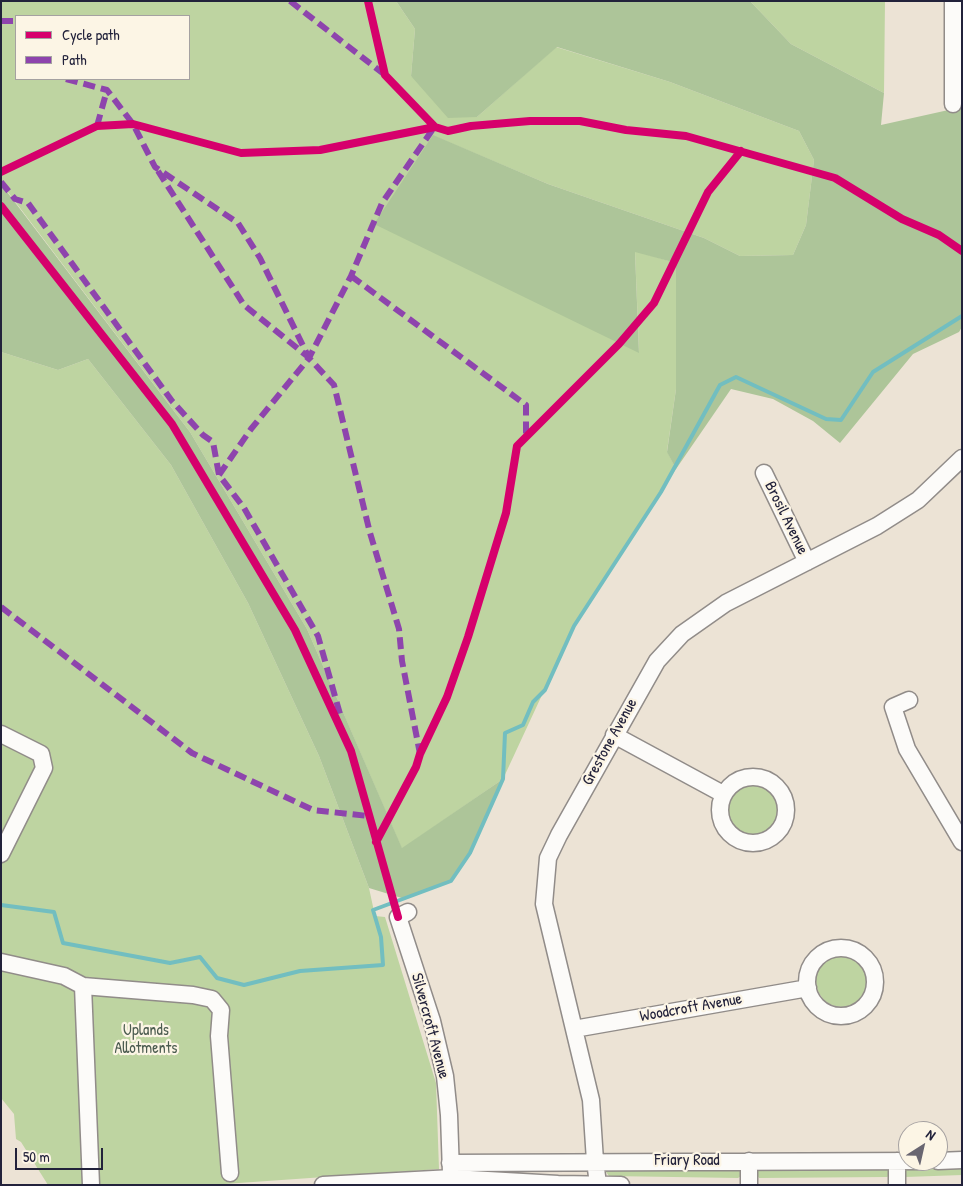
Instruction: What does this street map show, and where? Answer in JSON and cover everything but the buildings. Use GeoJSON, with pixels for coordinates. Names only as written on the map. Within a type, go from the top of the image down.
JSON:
{"type":"FeatureCollection","features":[{"type":"Feature","properties":{"kind":"street"},"geometry":{"type":"LineString","coordinates":[[953,1],[957,52],[953,105]]}},
{"type":"Feature","properties":{"kind":"street","name":"Grestone Avenue"},"geometry":{"type":"LineString","coordinates":[[598,1184],[591,1100],[544,904],[548,858],[559,835],[656,661],[682,634],[726,603],[877,526],[918,500],[962,458]]}},
{"type":"Feature","properties":{"kind":"street","name":"Brosil Avenue"},"geometry":{"type":"LineString","coordinates":[[764,473],[808,562]]}},
{"type":"Feature","properties":{"kind":"street"},"geometry":{"type":"LineString","coordinates":[[909,700],[893,707],[907,749],[962,842]]}},
{"type":"Feature","properties":{"kind":"street"},"geometry":{"type":"LineString","coordinates":[[1,734],[41,754],[44,768],[1,854]]}},
{"type":"Feature","properties":{"kind":"street"},"geometry":{"type":"LineString","coordinates":[[614,735],[724,794]]}},
{"type":"Feature","properties":{"kind":"street"},"geometry":{"type":"LineString","coordinates":[[746,777],[762,778],[770,781],[782,793],[787,809],[779,832],[765,842],[748,843],[733,837],[723,824],[720,807],[724,794],[731,785],[746,777]]}},
{"type":"Feature","properties":{"kind":"street","name":"Silvercroft Avenue"},"geometry":{"type":"LineString","coordinates":[[408,912],[398,917],[432,1021],[445,1076],[449,1115],[451,1170]]}},
{"type":"Feature","properties":{"kind":"street"},"geometry":{"type":"LineString","coordinates":[[833,949],[850,949],[858,952],[870,964],[875,980],[875,988],[868,1003],[854,1013],[846,1015],[837,1016],[822,1009],[811,996],[808,988],[808,980],[813,964],[825,952],[833,949]]}},
{"type":"Feature","properties":{"kind":"street"},"geometry":{"type":"LineString","coordinates":[[1,962],[64,976],[82,986],[193,995],[212,999],[221,1010],[219,1036],[230,1173]]}},
{"type":"Feature","properties":{"kind":"street"},"geometry":{"type":"LineString","coordinates":[[82,986],[91,1185]]}},
{"type":"Feature","properties":{"kind":"street","name":"Woodcroft Avenue"},"geometry":{"type":"LineString","coordinates":[[574,1029],[808,988]]}},
{"type":"Feature","properties":{"kind":"street"},"geometry":{"type":"LineString","coordinates":[[948,1161],[962,1160]]}},
{"type":"Feature","properties":{"kind":"street"},"geometry":{"type":"LineString","coordinates":[[749,1161],[749,1185]]}},
{"type":"Feature","properties":{"kind":"street","name":"Friary Road"},"geometry":{"type":"LineString","coordinates":[[322,1185],[451,1170],[595,1162],[897,1162]]}},
{"type":"Feature","properties":{"kind":"street"},"geometry":{"type":"LineString","coordinates":[[897,1162],[897,1185]]}},
{"type":"Feature","properties":{"kind":"street","name":"Friary Road"},"geometry":{"type":"LineString","coordinates":[[451,1170],[533,1184],[620,1185]]}},
{"type":"Feature","properties":{"kind":"green space"},"geometry":{"type":"Polygon","coordinates":[[[1,1],[396,1],[415,29],[411,76],[477,117],[556,47],[670,82],[799,131],[814,160],[806,225],[793,255],[740,256],[704,238],[548,184],[434,136],[639,352],[635,251],[676,263],[676,389],[667,451],[676,469],[574,626],[503,779],[402,849],[307,629],[190,432],[1,183],[1,1]]]}},
{"type":"Feature","properties":{"kind":"green space"},"geometry":{"type":"Polygon","coordinates":[[[396,1],[750,1],[791,44],[884,93],[881,125],[962,107],[962,327],[959,332],[913,354],[840,443],[813,421],[773,399],[731,389],[676,469],[667,452],[676,389],[676,263],[635,252],[639,353],[374,224],[433,135],[548,184],[704,238],[740,256],[793,255],[806,225],[814,160],[799,131],[670,82],[557,47],[477,117],[448,118],[411,76],[415,29],[396,1]]]}},
{"type":"Feature","properties":{"kind":"green space"},"geometry":{"type":"Polygon","coordinates":[[[750,1],[885,1],[884,93],[791,44],[750,1]]]}},
{"type":"Feature","properties":{"kind":"green space"},"geometry":{"type":"Polygon","coordinates":[[[1,184],[190,432],[307,629],[402,848],[503,779],[470,853],[451,881],[405,899],[369,888],[319,756],[248,603],[171,465],[88,359],[58,370],[1,352],[1,184]]]}},
{"type":"Feature","properties":{"kind":"green space","name":"Uplands Allotments"},"geometry":{"type":"Polygon","coordinates":[[[1,352],[58,370],[88,359],[171,465],[248,603],[319,756],[369,888],[375,916],[385,917],[436,1083],[439,1169],[210,1185],[48,1185],[21,1142],[16,1139],[14,1114],[1,1098],[1,352]]]}},
{"type":"Feature","properties":{"kind":"green space"},"geometry":{"type":"Polygon","coordinates":[[[754,783],[764,785],[773,791],[779,800],[781,810],[779,820],[773,829],[764,835],[754,837],[744,835],[735,829],[729,820],[727,810],[729,800],[735,791],[744,785],[754,783]]]}},
{"type":"Feature","properties":{"kind":"green space"},"geometry":{"type":"Polygon","coordinates":[[[842,955],[856,959],[864,967],[868,981],[864,995],[856,1003],[842,1007],[828,1003],[820,995],[816,981],[820,967],[828,959],[842,955]]]}},
{"type":"Feature","properties":{"kind":"green space"},"geometry":{"type":"Polygon","coordinates":[[[948,1163],[962,1163],[962,1175],[905,1177],[902,1172],[948,1171],[948,1163]]]}},
{"type":"Feature","properties":{"kind":"green space"},"geometry":{"type":"Polygon","coordinates":[[[742,1165],[743,1175],[738,1178],[609,1176],[604,1169],[742,1165]]]}},
{"type":"Feature","properties":{"kind":"green space"},"geometry":{"type":"Polygon","coordinates":[[[756,1165],[892,1166],[893,1174],[887,1177],[759,1178],[755,1172],[756,1165]]]}},
{"type":"Feature","properties":{"kind":"waterway"},"geometry":{"type":"LineString","coordinates":[[1,905],[54,912],[63,943],[170,963],[200,957],[217,978],[244,985],[300,971],[383,965],[381,937],[373,910],[451,881],[470,853],[503,779],[505,733],[523,725],[533,702],[545,690],[574,626],[661,492],[720,385],[736,377],[826,419],[841,420],[873,372],[962,316]]}},
{"type":"Feature","properties":{"kind":"marked path"},"geometry":{"type":"LineString","coordinates":[[290,1],[385,75]]}},
{"type":"Feature","properties":{"kind":"marked path"},"geometry":{"type":"LineString","coordinates":[[1,21],[15,21]]}},
{"type":"Feature","properties":{"kind":"marked path"},"geometry":{"type":"LineString","coordinates":[[70,80],[107,90],[133,124],[155,167],[238,223],[260,258],[309,358],[334,385],[370,533],[399,629],[402,661],[420,754]]}},
{"type":"Feature","properties":{"kind":"marked path"},"geometry":{"type":"LineString","coordinates":[[97,126],[107,90]]}},
{"type":"Feature","properties":{"kind":"marked path"},"geometry":{"type":"LineString","coordinates":[[219,475],[251,429],[309,358],[351,276],[382,203],[435,126]]}},
{"type":"Feature","properties":{"kind":"marked path"},"geometry":{"type":"LineString","coordinates":[[158,171],[244,305],[307,356]]}},
{"type":"Feature","properties":{"kind":"marked path"},"geometry":{"type":"LineString","coordinates":[[1,182],[15,199],[28,203],[172,401],[203,435],[213,442],[219,475],[244,508],[318,636],[340,714]]}},
{"type":"Feature","properties":{"kind":"marked path"},"geometry":{"type":"LineString","coordinates":[[351,276],[526,405],[526,436]]}},
{"type":"Feature","properties":{"kind":"marked path"},"geometry":{"type":"LineString","coordinates":[[1,607],[192,753],[313,810],[368,816]]}},
{"type":"Feature","properties":{"kind":"cycle path"},"geometry":{"type":"LineString","coordinates":[[368,1],[385,75],[435,127]]}},
{"type":"Feature","properties":{"kind":"cycle path"},"geometry":{"type":"LineString","coordinates":[[1,172],[97,126],[133,124],[241,153],[320,150],[435,127],[448,131],[471,126],[530,121],[580,121],[626,130],[686,136],[835,178],[902,219],[939,235],[962,251]]}},
{"type":"Feature","properties":{"kind":"cycle path"},"geometry":{"type":"LineString","coordinates":[[376,842],[416,767],[420,754],[447,697],[468,637],[506,513],[517,446],[619,344],[654,303],[708,192],[741,151]]}},
{"type":"Feature","properties":{"kind":"cycle path"},"geometry":{"type":"LineString","coordinates":[[1,206],[172,424],[295,630],[351,751],[398,917]]}}]}
